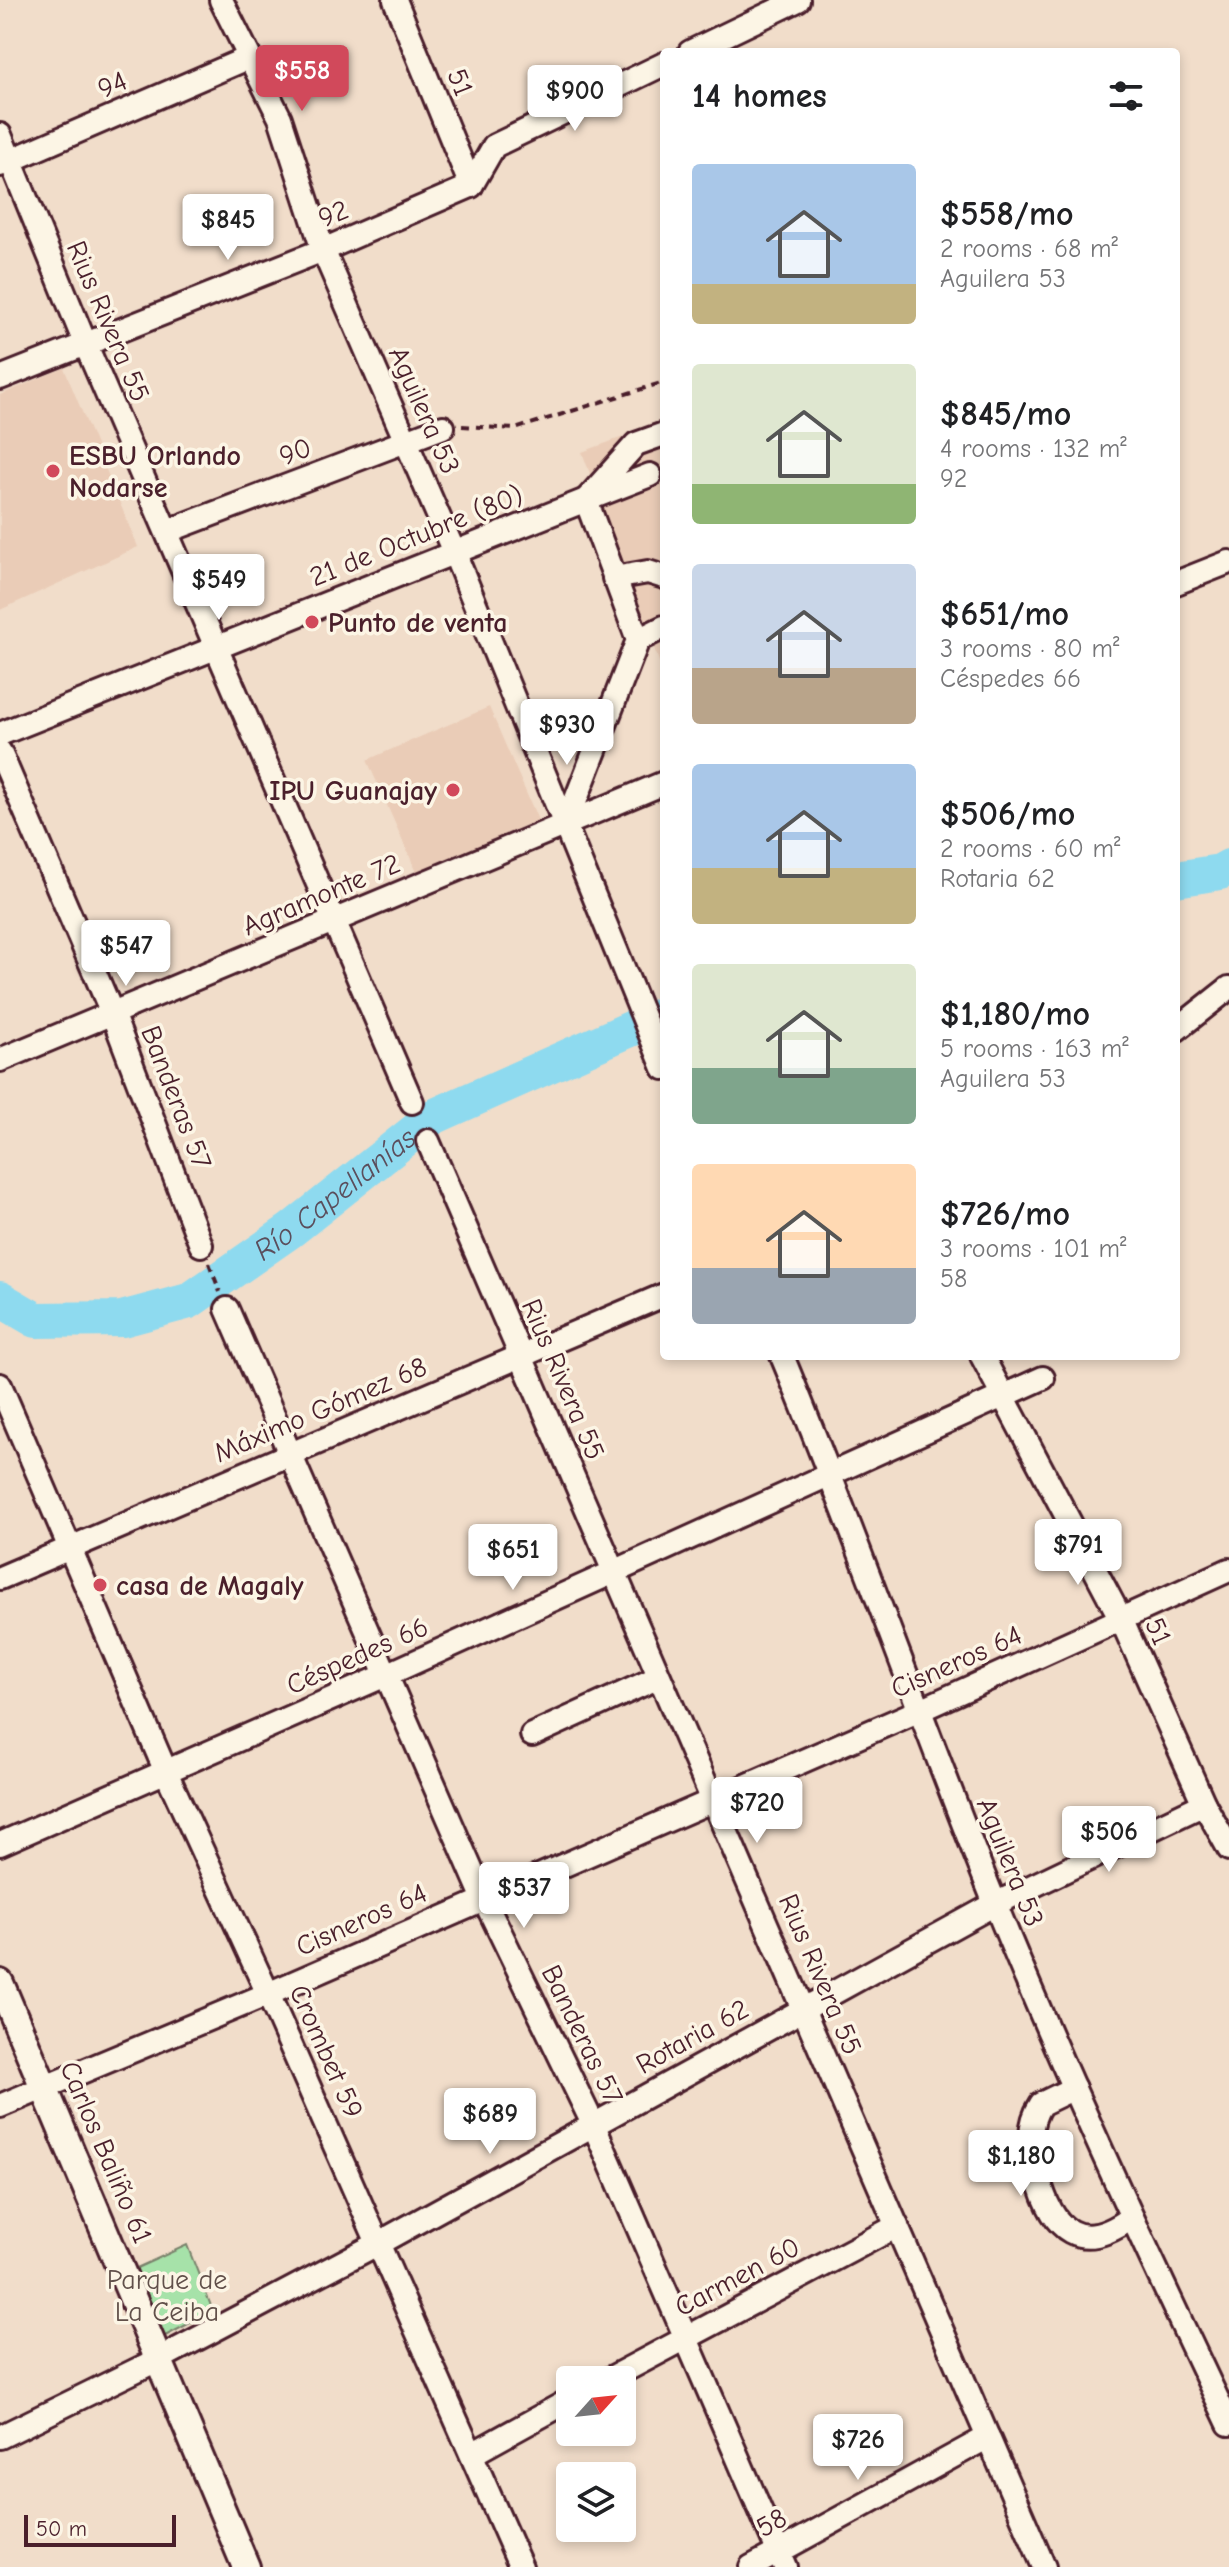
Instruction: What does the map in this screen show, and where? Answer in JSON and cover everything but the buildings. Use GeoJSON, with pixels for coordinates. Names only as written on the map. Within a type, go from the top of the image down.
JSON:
{"type":"FeatureCollection","features":[{"type":"Feature","properties":{"kind":"main road","name":"Carlos Baliño 61"},"geometry":{"type":"LineString","coordinates":[[0,1983],[246,2567]]}},
{"type":"Feature","properties":{"kind":"street","name":"Aguilera 53"},"geometry":{"type":"LineString","coordinates":[[221,0],[280,118],[323,250],[454,552],[660,1059]]}},
{"type":"Feature","properties":{"kind":"street","name":"51"},"geometry":{"type":"LineString","coordinates":[[395,0],[471,186]]}},
{"type":"Feature","properties":{"kind":"street"},"geometry":{"type":"LineString","coordinates":[[698,48],[798,0]]}},
{"type":"Feature","properties":{"kind":"street","name":"94"},"geometry":{"type":"LineString","coordinates":[[5,162],[248,58]]}},
{"type":"Feature","properties":{"kind":"street"},"geometry":{"type":"LineString","coordinates":[[471,186],[494,146],[660,66]]}},
{"type":"Feature","properties":{"kind":"street","name":"Rius Rivera 55"},"geometry":{"type":"LineString","coordinates":[[0,135],[5,162],[168,531],[412,1102]]}},
{"type":"Feature","properties":{"kind":"street","name":"92"},"geometry":{"type":"LineString","coordinates":[[0,378],[323,250],[471,186]]}},
{"type":"Feature","properties":{"kind":"street","name":"90"},"geometry":{"type":"LineString","coordinates":[[168,531],[443,427]]}},
{"type":"Feature","properties":{"kind":"street"},"geometry":{"type":"LineString","coordinates":[[638,640],[586,500],[636,444],[660,435]]}},
{"type":"Feature","properties":{"kind":"street","name":"21 de Octubre (80)"},"geometry":{"type":"LineString","coordinates":[[0,734],[650,475]]}},
{"type":"Feature","properties":{"kind":"street"},"geometry":{"type":"LineString","coordinates":[[1180,581],[1229,562]]}},
{"type":"Feature","properties":{"kind":"street"},"geometry":{"type":"LineString","coordinates":[[614,578],[648,572],[660,576]]}},
{"type":"Feature","properties":{"kind":"street"},"geometry":{"type":"LineString","coordinates":[[566,825],[638,640],[660,629]]}},
{"type":"Feature","properties":{"kind":"street","name":"Banderas 57"},"geometry":{"type":"LineString","coordinates":[[0,752],[112,1013],[201,1245]]}},
{"type":"Feature","properties":{"kind":"street","name":"Agramonte 72"},"geometry":{"type":"LineString","coordinates":[[0,1060],[660,785]]}},
{"type":"Feature","properties":{"kind":"street"},"geometry":{"type":"LineString","coordinates":[[1180,1027],[1229,988]]}},
{"type":"Feature","properties":{"kind":"street","name":"Rius Rivera 55"},"geometry":{"type":"LineString","coordinates":[[428,1141],[1044,2567]]}},
{"type":"Feature","properties":{"kind":"street","name":"Máximo Gómez 68"},"geometry":{"type":"LineString","coordinates":[[0,1578],[660,1297]]}},
{"type":"Feature","properties":{"kind":"street","name":"Banderas 57"},"geometry":{"type":"LineString","coordinates":[[227,1309],[483,1897],[594,2126],[781,2559]]}},
{"type":"Feature","properties":{"kind":"street","name":"Aguilera 53"},"geometry":{"type":"LineString","coordinates":[[784,1360],[832,1475],[918,1711],[995,1904],[1131,2218],[1229,2424]]}},
{"type":"Feature","properties":{"kind":"street","name":"51"},"geometry":{"type":"LineString","coordinates":[[984,1360],[1122,1621],[1204,1804],[1225,1834]]}},
{"type":"Feature","properties":{"kind":"street","name":"Céspedes 66"},"geometry":{"type":"LineString","coordinates":[[0,1844],[386,1675],[1043,1378]]}},
{"type":"Feature","properties":{"kind":"street","name":"Crombet 59"},"geometry":{"type":"LineString","coordinates":[[0,1385],[166,1772],[268,1994],[521,2567]]}},
{"type":"Feature","properties":{"kind":"street","name":"Cisneros 64"},"geometry":{"type":"LineString","coordinates":[[0,2106],[268,1994],[483,1897],[918,1711],[1229,1570]]}},
{"type":"Feature","properties":{"kind":"street"},"geometry":{"type":"LineString","coordinates":[[532,1735],[659,1677]]}},
{"type":"Feature","properties":{"kind":"street","name":"Rotaria 62"},"geometry":{"type":"LineString","coordinates":[[0,2437],[159,2359],[379,2243],[995,1904],[1204,1804]]}},
{"type":"Feature","properties":{"kind":"street"},"geometry":{"type":"LineString","coordinates":[[1074,2088],[1041,2104],[1029,2133],[1052,2216],[1064,2229],[1084,2236],[1101,2236],[1131,2218]]}},
{"type":"Feature","properties":{"kind":"street","name":"Carmen 60"},"geometry":{"type":"LineString","coordinates":[[632,2366],[897,2226]]}},
{"type":"Feature","properties":{"kind":"street"},"geometry":{"type":"LineString","coordinates":[[472,2454],[556,2408]]}},
{"type":"Feature","properties":{"kind":"street","name":"58"},"geometry":{"type":"LineString","coordinates":[[751,2567],[781,2559],[988,2437]]}},
{"type":"Feature","properties":{"kind":"path"},"geometry":{"type":"LineString","coordinates":[[443,427],[515,429],[660,383]]}},
{"type":"Feature","properties":{"kind":"path"},"geometry":{"type":"LineString","coordinates":[[201,1245],[227,1309]]}},
{"type":"Feature","properties":{"kind":"shaded area","name":"ESBU Orlando Nodarse"},"geometry":{"type":"Polygon","coordinates":[[[64,368],[138,547],[0,610],[0,395],[64,368]]]}},
{"type":"Feature","properties":{"kind":"shaded area"},"geometry":{"type":"Polygon","coordinates":[[[660,423],[660,664],[582,452],[660,423]]]}},
{"type":"Feature","properties":{"kind":"shaded area","name":"IPU Guanajay"},"geometry":{"type":"Polygon","coordinates":[[[489,707],[538,820],[417,873],[367,760],[489,707]]]}},
{"type":"Feature","properties":{"kind":"green space","name":"Parque de La Ceiba"},"geometry":{"type":"Polygon","coordinates":[[[187,2245],[213,2311],[148,2345],[119,2276],[187,2245]]]}},
{"type":"Feature","properties":{"kind":"waterway","name":"Río Capellanías"},"geometry":{"type":"LineString","coordinates":[[1180,878],[1220,872],[1229,867]]}},
{"type":"Feature","properties":{"kind":"waterway","name":"Río Capellanías"},"geometry":{"type":"LineString","coordinates":[[0,1299],[36,1320],[122,1319],[189,1301],[291,1230],[433,1117],[660,1016]]}},
{"type":"Feature","properties":{"kind":"place","name":"ESBU Orlando Nodarse"},"geometry":{"type":"Point","coordinates":[53,471]}},
{"type":"Feature","properties":{"kind":"place","name":"Punto de venta"},"geometry":{"type":"Point","coordinates":[312,622]}},
{"type":"Feature","properties":{"kind":"place","name":"IPU Guanajay"},"geometry":{"type":"Point","coordinates":[453,790]}},
{"type":"Feature","properties":{"kind":"place","name":"casa de Magaly"},"geometry":{"type":"Point","coordinates":[100,1585]}}]}
